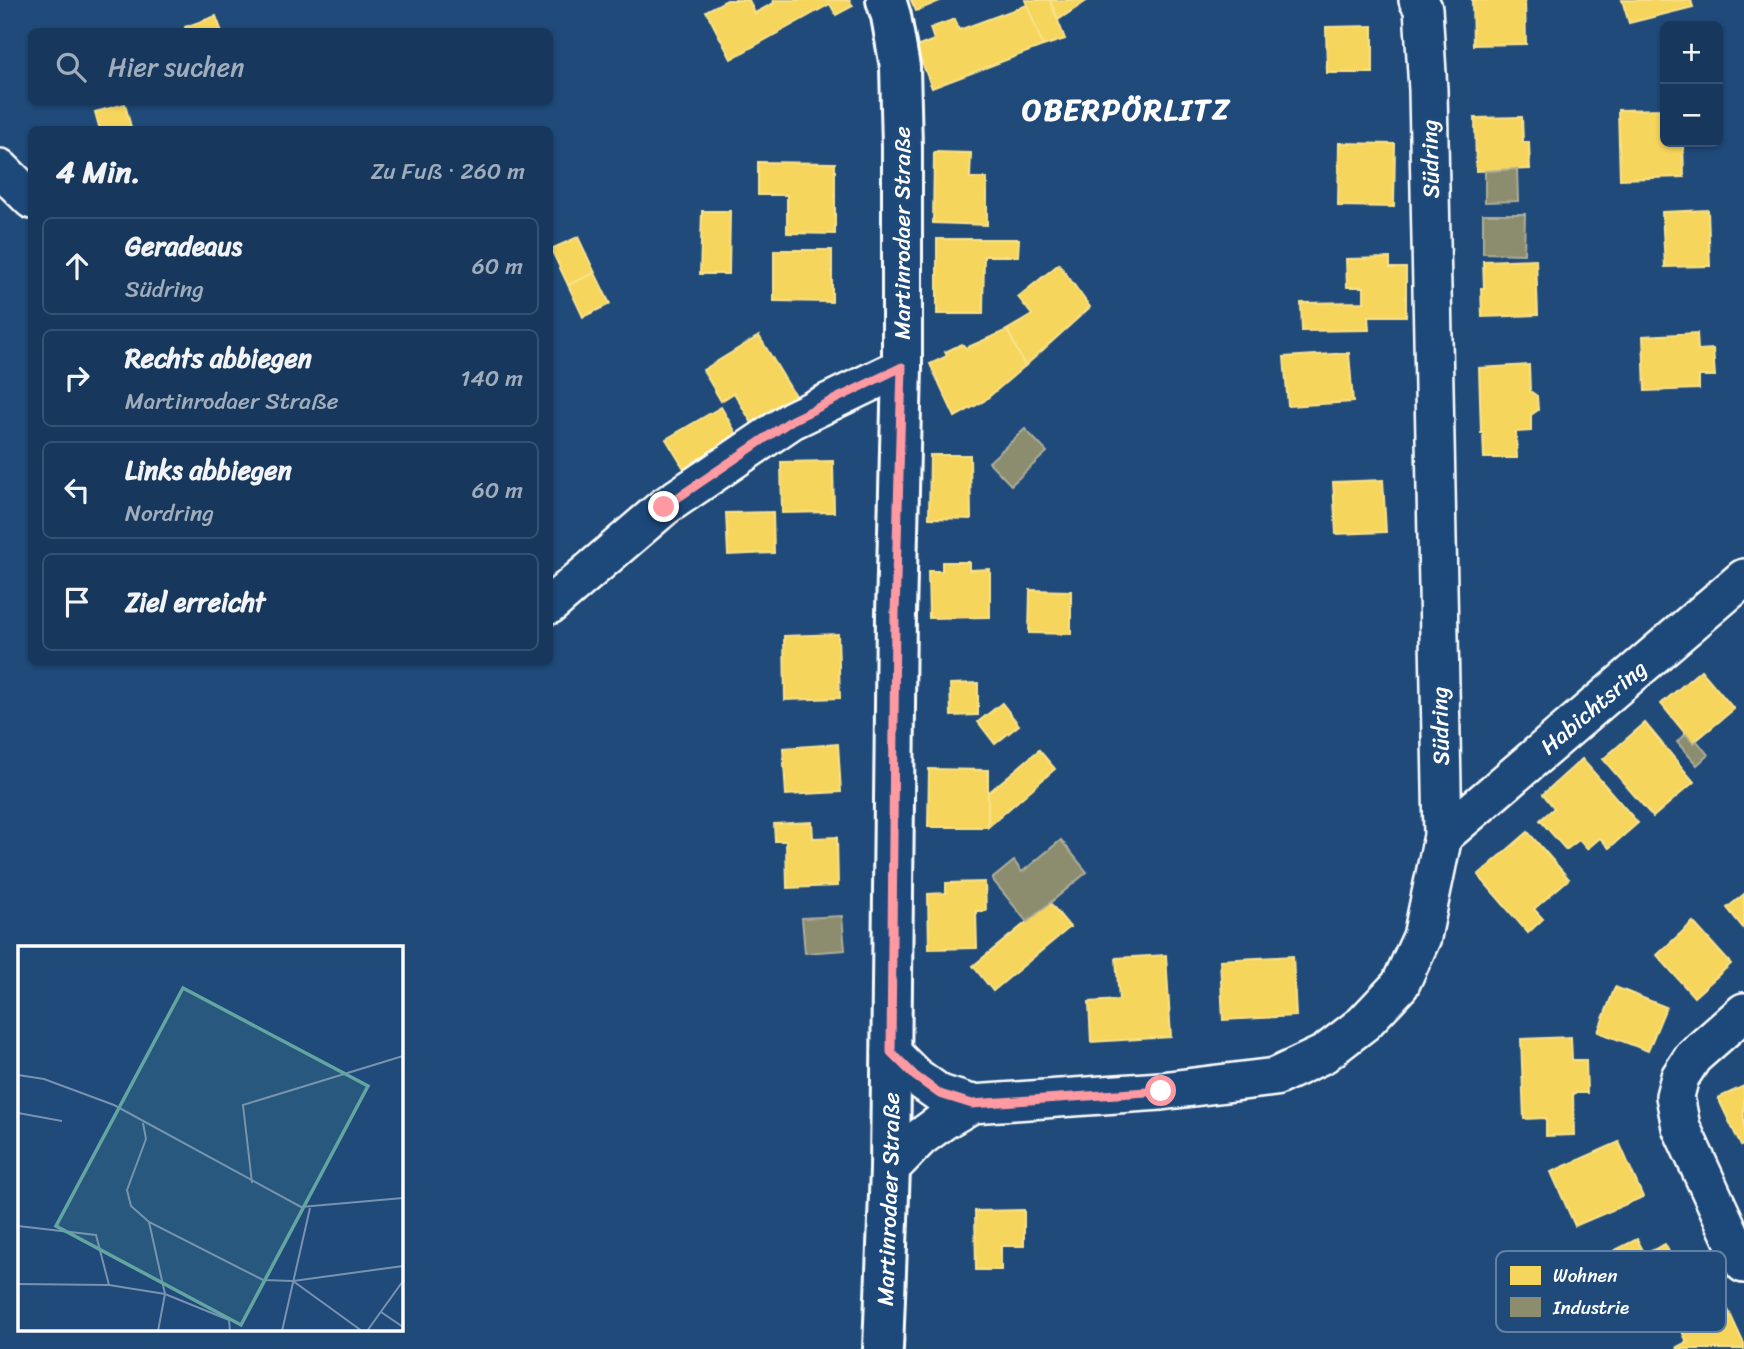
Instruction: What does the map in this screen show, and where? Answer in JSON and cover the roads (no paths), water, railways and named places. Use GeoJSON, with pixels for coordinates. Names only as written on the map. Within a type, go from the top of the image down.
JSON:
{"type":"FeatureCollection","features":[{"type":"Feature","properties":{"kind":"street","name":"Martinrodaer Straße"},"geometry":{"type":"LineString","coordinates":[[883,1349],[890,1169],[895,615],[902,367],[900,67],[886,0]]}},
{"type":"Feature","properties":{"kind":"street","name":"Südring"},"geometry":{"type":"LineString","coordinates":[[891,1052],[915,1076],[940,1094],[972,1104],[1161,1091],[1275,1077],[1324,1054],[1364,1023],[1400,985],[1422,937],[1443,836],[1428,90],[1423,8],[1418,0]]}},
{"type":"Feature","properties":{"kind":"street"},"geometry":{"type":"LineString","coordinates":[[0,168],[28,196]]}},
{"type":"Feature","properties":{"kind":"street"},"geometry":{"type":"LineString","coordinates":[[553,602],[664,507],[792,420],[902,367]]}},
{"type":"Feature","properties":{"kind":"street","name":"Habichtsring"},"geometry":{"type":"LineString","coordinates":[[1443,836],[1744,578]]}},
{"type":"Feature","properties":{"kind":"street"},"geometry":{"type":"LineString","coordinates":[[1744,1012],[1693,1057],[1680,1077],[1675,1096],[1681,1127],[1744,1264]]}},
{"type":"Feature","properties":{"kind":"street","name":"Südring"},"geometry":{"type":"LineString","coordinates":[[890,1169],[921,1137],[972,1104]]}},
{"type":"Feature","properties":{"kind":"district","name":"OBERPÖRLITZ"},"geometry":{"type":"Point","coordinates":[1127,110]}}]}
